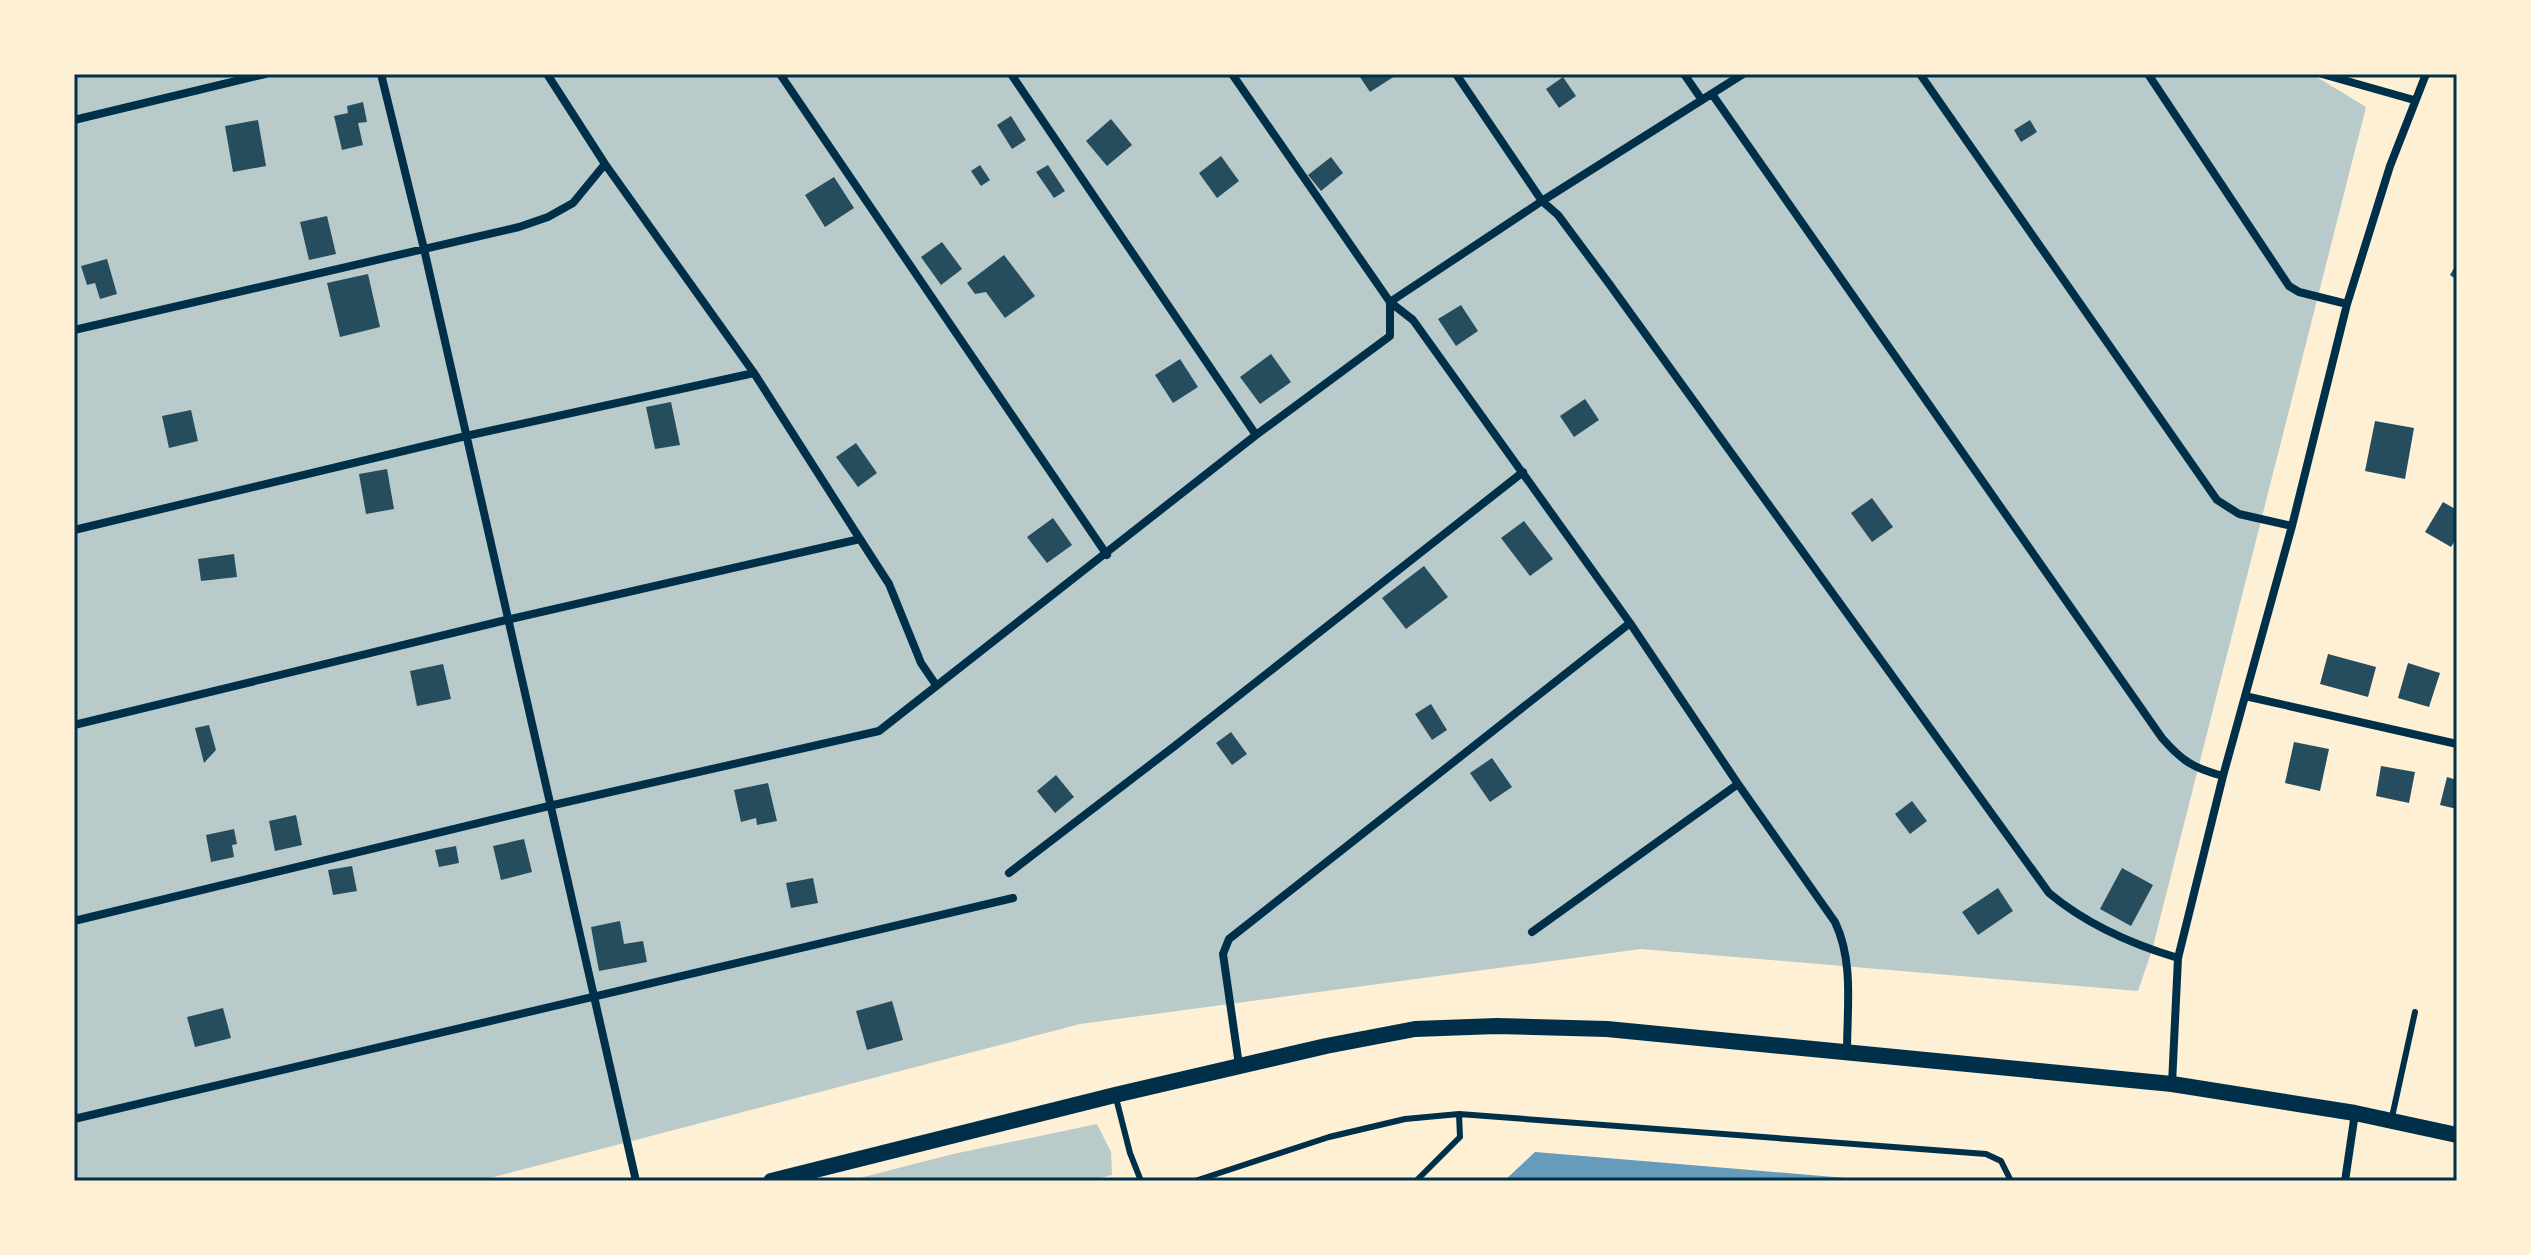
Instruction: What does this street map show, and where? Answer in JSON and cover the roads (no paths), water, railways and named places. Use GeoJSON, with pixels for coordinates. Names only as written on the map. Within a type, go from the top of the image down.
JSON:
{"type":"FeatureCollection","features":[{"type":"Feature","properties":{"kind":"main road"},"geometry":{"type":"LineString","coordinates":[[771,1181],[1239,1065],[1415,1029],[1497,1026],[1607,1029],[2172,1084],[2355,1113],[2457,1135]]}},
{"type":"Feature","properties":{"kind":"street"},"geometry":{"type":"LineString","coordinates":[[74,120],[265,74]]}},
{"type":"Feature","properties":{"kind":"street"},"geometry":{"type":"LineString","coordinates":[[381,74],[424,249],[636,1181]]}},
{"type":"Feature","properties":{"kind":"street"},"geometry":{"type":"LineString","coordinates":[[547,74],[605,164],[754,373],[889,584],[921,663],[936,685]]}},
{"type":"Feature","properties":{"kind":"street"},"geometry":{"type":"LineString","coordinates":[[780,74],[1107,555]]}},
{"type":"Feature","properties":{"kind":"street"},"geometry":{"type":"LineString","coordinates":[[1011,74],[1256,435]]}},
{"type":"Feature","properties":{"kind":"street"},"geometry":{"type":"LineString","coordinates":[[1232,74],[1390,302],[1413,320],[1523,472],[1835,922],[1843,940],[1848,967],[1847,1052]]}},
{"type":"Feature","properties":{"kind":"street"},"geometry":{"type":"LineString","coordinates":[[1456,74],[1542,201],[1558,215],[1593,262],[2049,893],[2075,915],[2096,926],[2178,958]]}},
{"type":"Feature","properties":{"kind":"street"},"geometry":{"type":"LineString","coordinates":[[1684,74],[1702,100]]}},
{"type":"Feature","properties":{"kind":"street"},"geometry":{"type":"LineString","coordinates":[[1390,302],[1743,74]]}},
{"type":"Feature","properties":{"kind":"street"},"geometry":{"type":"LineString","coordinates":[[1920,74],[2217,500],[2239,514],[2292,526]]}},
{"type":"Feature","properties":{"kind":"street"},"geometry":{"type":"LineString","coordinates":[[2148,74],[2289,286],[2299,292],[2347,304]]}},
{"type":"Feature","properties":{"kind":"street"},"geometry":{"type":"LineString","coordinates":[[2322,74],[2414,100]]}},
{"type":"Feature","properties":{"kind":"street"},"geometry":{"type":"LineString","coordinates":[[2172,1084],[2178,958],[2223,776],[2292,526],[2347,304],[2390,166],[2426,74]]}},
{"type":"Feature","properties":{"kind":"street"},"geometry":{"type":"LineString","coordinates":[[1712,94],[2162,738],[2176,755],[2195,769],[2223,776]]}},
{"type":"Feature","properties":{"kind":"street"},"geometry":{"type":"LineString","coordinates":[[74,330],[468,241],[548,217],[573,203],[605,164]]}},
{"type":"Feature","properties":{"kind":"street"},"geometry":{"type":"LineString","coordinates":[[74,921],[549,806],[879,731],[1256,435],[1390,336],[1390,302]]}},
{"type":"Feature","properties":{"kind":"street"},"geometry":{"type":"LineString","coordinates":[[74,530],[466,436],[754,373]]}},
{"type":"Feature","properties":{"kind":"street"},"geometry":{"type":"LineString","coordinates":[[1009,873],[1523,472]]}},
{"type":"Feature","properties":{"kind":"street"},"geometry":{"type":"LineString","coordinates":[[74,725],[506,620],[860,539]]}},
{"type":"Feature","properties":{"kind":"street"},"geometry":{"type":"LineString","coordinates":[[1239,1065],[1223,954],[1229,939],[1630,623]]}},
{"type":"Feature","properties":{"kind":"street"},"geometry":{"type":"LineString","coordinates":[[2245,696],[2457,744]]}},
{"type":"Feature","properties":{"kind":"street"},"geometry":{"type":"LineString","coordinates":[[1532,932],[1738,784]]}},
{"type":"Feature","properties":{"kind":"street"},"geometry":{"type":"LineString","coordinates":[[74,1119],[1013,898]]}},
{"type":"Feature","properties":{"kind":"street"},"geometry":{"type":"LineString","coordinates":[[2345,1181],[2355,1113]]}},
{"type":"Feature","properties":{"kind":"lane"},"geometry":{"type":"LineString","coordinates":[[2391,1121],[2415,1012]]}},
{"type":"Feature","properties":{"kind":"lane"},"geometry":{"type":"LineString","coordinates":[[1115,1095],[1130,1153],[1141,1181]]}},
{"type":"Feature","properties":{"kind":"lane"},"geometry":{"type":"LineString","coordinates":[[1195,1181],[1329,1137],[1405,1119],[1459,1114],[1986,1154],[2001,1161],[2011,1181]]}},
{"type":"Feature","properties":{"kind":"lane"},"geometry":{"type":"LineString","coordinates":[[1416,1181],[1460,1137],[1459,1114]]}},
{"type":"Feature","properties":{"kind":"water"},"geometry":{"type":"Polygon","coordinates":[[[1535,1152],[1881,1181],[1504,1181],[1535,1152]]]}}]}
